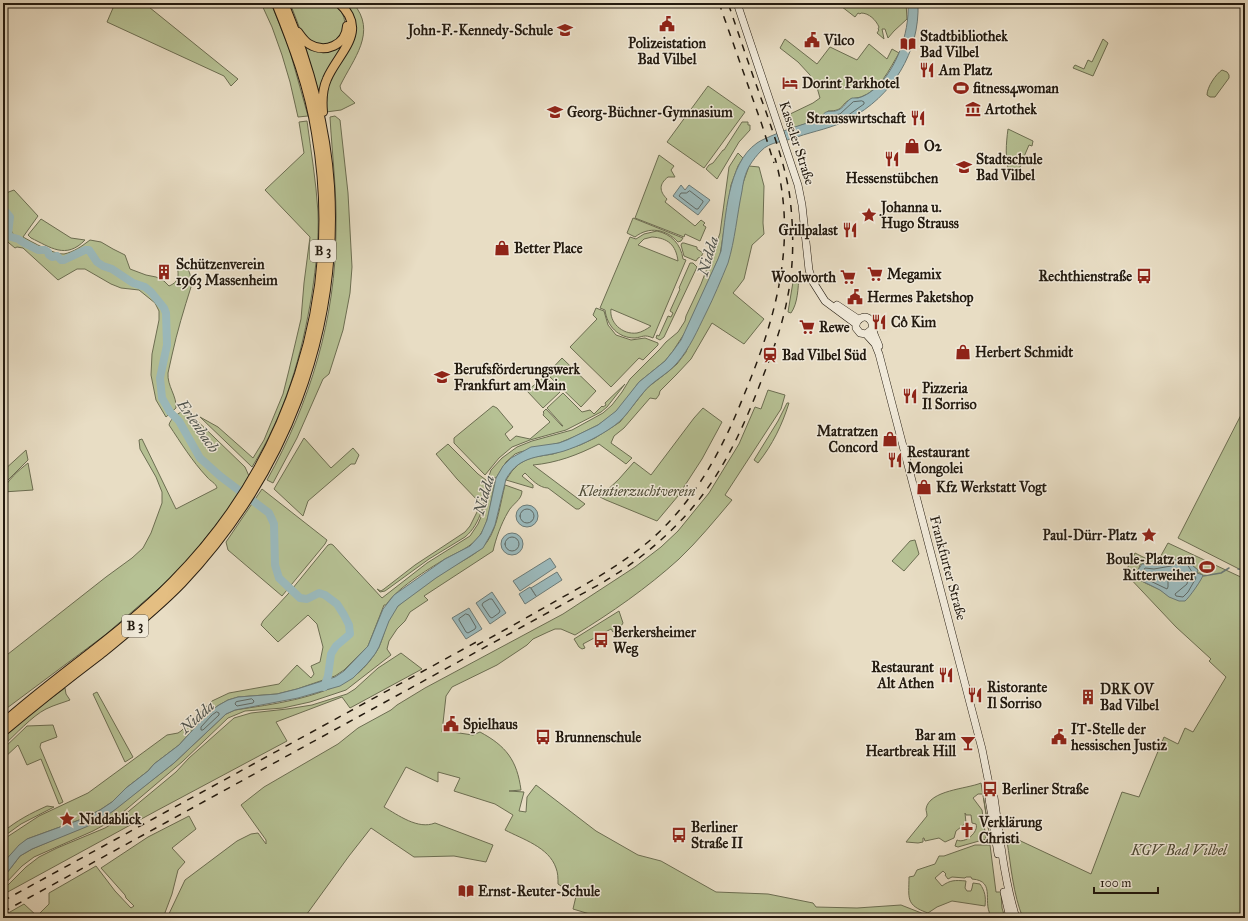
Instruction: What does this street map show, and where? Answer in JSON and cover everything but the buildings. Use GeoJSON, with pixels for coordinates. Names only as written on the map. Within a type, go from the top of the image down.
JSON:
{"type":"FeatureCollection","features":[{"type":"Feature","properties":{"kind":"highway","name":"B 3"},"geometry":{"type":"LineString","coordinates":[[3,732],[119,639],[172,593],[188,577],[220,539],[246,495],[280,426],[303,364],[314,322],[320,279],[323,241],[323,204],[316,132],[301,71],[292,43],[276,3]]}},
{"type":"Feature","properties":{"kind":"highway","name":"B 3"},"geometry":{"type":"LineString","coordinates":[[3,722],[112,635],[159,595],[181,573],[207,543],[269,465],[293,412],[309,367],[320,323],[327,280],[331,230],[330,185],[323,131],[308,69],[284,3]]}},
{"type":"Feature","properties":{"kind":"highway","name":"B 3"},"geometry":{"type":"LineString","coordinates":[[291,20],[302,38],[308,43],[319,48],[332,47],[342,40],[346,34],[347,28],[345,15],[341,8],[335,3]]}},
{"type":"Feature","properties":{"kind":"highway"},"geometry":{"type":"LineString","coordinates":[[323,131],[322,101],[325,84],[348,44],[351,33],[349,17],[339,3]]}},
{"type":"Feature","properties":{"kind":"main road","name":"Kasseler Straße"},"geometry":{"type":"LineString","coordinates":[[737,3],[776,116],[800,193],[809,270],[813,282],[820,293],[857,322]]}},
{"type":"Feature","properties":{"kind":"main road","name":"Frankfurter Straße"},"geometry":{"type":"LineString","coordinates":[[869,331],[862,334],[856,328],[857,322],[863,317],[869,318],[872,323],[869,331],[879,354],[979,739],[990,789],[994,798],[1011,902],[1016,918]]}},
{"type":"Feature","properties":{"kind":"main road","name":"Frankfurter Straße"},"geometry":{"type":"LineString","coordinates":[[990,789],[989,799],[1010,918]]}},
{"type":"Feature","properties":{"kind":"green space"},"geometry":{"type":"Polygon","coordinates":[[[106,3],[144,3],[238,79],[231,86],[224,76],[107,22],[113,8],[106,3]]]}},
{"type":"Feature","properties":{"kind":"green space"},"geometry":{"type":"Polygon","coordinates":[[[261,3],[271,3],[289,48],[308,116],[298,117],[282,55],[272,27],[261,3]]]}},
{"type":"Feature","properties":{"kind":"green space"},"geometry":{"type":"Polygon","coordinates":[[[290,3],[332,3],[340,11],[345,21],[343,36],[326,46],[311,43],[300,29],[290,3]]]}},
{"type":"Feature","properties":{"kind":"green space"},"geometry":{"type":"Polygon","coordinates":[[[344,3],[353,3],[360,14],[363,24],[361,45],[340,86],[341,90],[355,103],[341,110],[326,112],[326,96],[330,81],[353,41],[344,3]]]}},
{"type":"Feature","properties":{"kind":"green space"},"geometry":{"type":"Polygon","coordinates":[[[837,3],[906,3],[907,19],[888,38],[885,29],[882,29],[884,39],[877,33],[879,27],[872,17],[867,14],[858,13],[855,17],[837,3]]]}},
{"type":"Feature","properties":{"kind":"green space"},"geometry":{"type":"Polygon","coordinates":[[[347,36],[320,96],[305,46],[321,51],[347,36]]]}},
{"type":"Feature","properties":{"kind":"green space"},"geometry":{"type":"Polygon","coordinates":[[[785,39],[817,64],[830,47],[857,60],[869,44],[887,59],[892,49],[899,53],[888,73],[874,90],[861,97],[851,99],[840,109],[828,111],[820,119],[790,129],[786,116],[820,98],[816,84],[813,84],[810,75],[798,62],[780,48],[785,39]]]}},
{"type":"Feature","properties":{"kind":"green space"},"geometry":{"type":"Polygon","coordinates":[[[1103,39],[1108,43],[1093,76],[1073,68],[1075,65],[1084,69],[1088,60],[1092,62],[1103,39]]]}},
{"type":"Feature","properties":{"kind":"green space"},"geometry":{"type":"Polygon","coordinates":[[[1222,70],[1227,72],[1229,78],[1215,97],[1210,97],[1207,95],[1208,88],[1222,70]]]}},
{"type":"Feature","properties":{"kind":"green space"},"geometry":{"type":"Polygon","coordinates":[[[708,86],[745,112],[704,168],[667,142],[708,86]]]}},
{"type":"Feature","properties":{"kind":"green space"},"geometry":{"type":"Polygon","coordinates":[[[335,116],[340,120],[348,193],[352,267],[350,293],[343,330],[329,374],[323,379],[297,438],[273,483],[267,480],[296,421],[308,390],[326,327],[335,262],[336,215],[330,117],[335,116]]]}},
{"type":"Feature","properties":{"kind":"green space"},"geometry":{"type":"Polygon","coordinates":[[[307,121],[315,177],[318,212],[317,252],[312,293],[303,339],[291,383],[274,426],[252,467],[200,417],[218,427],[253,458],[264,440],[283,394],[301,319],[310,237],[265,190],[304,153],[299,122],[307,121]]]}},
{"type":"Feature","properties":{"kind":"green space"},"geometry":{"type":"Polygon","coordinates":[[[742,122],[748,122],[748,125],[750,125],[750,130],[739,142],[717,179],[706,169],[724,150],[742,122]]]}},
{"type":"Feature","properties":{"kind":"green space"},"geometry":{"type":"Polygon","coordinates":[[[1008,129],[1033,141],[1032,146],[1029,145],[1023,159],[1025,160],[1014,175],[1009,172],[1006,156],[1008,129]]]}},
{"type":"Feature","properties":{"kind":"green space"},"geometry":{"type":"Polygon","coordinates":[[[738,153],[743,158],[738,166],[731,185],[720,255],[686,331],[673,351],[665,361],[639,382],[622,405],[611,416],[598,425],[559,443],[515,454],[506,462],[496,478],[489,476],[491,470],[502,458],[517,447],[532,441],[572,430],[603,413],[612,405],[630,379],[666,342],[678,332],[685,321],[716,245],[720,233],[729,167],[738,153]]]}},
{"type":"Feature","properties":{"kind":"green space"},"geometry":{"type":"Polygon","coordinates":[[[659,155],[674,166],[671,170],[675,177],[668,177],[663,182],[661,188],[667,199],[665,202],[695,226],[701,220],[705,223],[703,225],[706,227],[700,241],[685,234],[684,237],[635,218],[659,155]]]}},
{"type":"Feature","properties":{"kind":"green space"},"geometry":{"type":"Polygon","coordinates":[[[749,166],[759,167],[764,186],[764,234],[752,245],[744,279],[733,293],[764,319],[744,344],[712,323],[691,359],[660,391],[656,399],[650,398],[624,428],[614,436],[611,443],[632,458],[626,464],[599,444],[567,458],[533,465],[585,504],[579,509],[576,509],[548,488],[538,485],[525,473],[522,476],[533,485],[533,488],[506,480],[519,464],[526,460],[553,454],[580,445],[595,438],[620,422],[647,388],[677,364],[686,352],[737,211],[743,183],[749,166]]]}},
{"type":"Feature","properties":{"kind":"green space"},"geometry":{"type":"Polygon","coordinates":[[[14,190],[38,216],[23,237],[44,248],[64,254],[81,247],[90,240],[101,242],[125,255],[130,269],[156,277],[164,281],[169,286],[175,282],[178,277],[177,263],[187,268],[191,278],[191,287],[178,329],[168,373],[176,408],[166,417],[156,400],[151,375],[152,354],[159,320],[159,311],[155,303],[139,290],[121,288],[85,269],[77,269],[58,280],[23,248],[15,248],[3,238],[3,214],[6,223],[5,232],[13,234],[11,231],[10,214],[3,209],[3,196],[14,190]]]}},
{"type":"Feature","properties":{"kind":"green space"},"geometry":{"type":"Polygon","coordinates":[[[633,218],[683,238],[678,242],[668,234],[657,230],[646,231],[635,237],[627,233],[633,218]]]}},
{"type":"Feature","properties":{"kind":"green space"},"geometry":{"type":"Polygon","coordinates":[[[41,219],[71,238],[85,240],[78,246],[65,251],[51,248],[28,235],[41,219]]]}},
{"type":"Feature","properties":{"kind":"green space"},"geometry":{"type":"Polygon","coordinates":[[[657,231],[671,237],[678,244],[683,259],[686,260],[653,338],[645,336],[635,338],[623,336],[614,330],[608,321],[605,310],[600,308],[630,237],[636,239],[644,234],[657,231]],[[652,237],[644,239],[638,245],[678,261],[677,255],[670,243],[663,239],[652,237]],[[611,309],[614,323],[626,332],[637,333],[651,326],[611,309]]]}},
{"type":"Feature","properties":{"kind":"green space"},"geometry":{"type":"Polygon","coordinates":[[[682,243],[697,247],[697,249],[703,253],[701,257],[696,261],[684,256],[681,245],[682,243]]]}},
{"type":"Feature","properties":{"kind":"green space"},"geometry":{"type":"Polygon","coordinates":[[[690,263],[693,263],[697,267],[664,337],[660,340],[656,338],[657,335],[659,336],[668,316],[671,317],[673,313],[670,311],[690,263]]]}},
{"type":"Feature","properties":{"kind":"green space"},"geometry":{"type":"Polygon","coordinates":[[[794,276],[799,276],[796,300],[791,313],[788,312],[794,276]]]}},
{"type":"Feature","properties":{"kind":"green space"},"geometry":{"type":"Polygon","coordinates":[[[596,308],[604,311],[608,325],[616,335],[631,340],[645,338],[658,343],[658,345],[643,360],[639,358],[611,387],[570,347],[597,319],[593,315],[596,308]]]}},
{"type":"Feature","properties":{"kind":"green space"},"geometry":{"type":"Polygon","coordinates":[[[562,358],[596,391],[581,407],[547,374],[562,358]]]}},
{"type":"Feature","properties":{"kind":"green space"},"geometry":{"type":"Polygon","coordinates":[[[545,376],[560,392],[543,408],[527,391],[545,376]]]}},
{"type":"Feature","properties":{"kind":"green space"},"geometry":{"type":"Polygon","coordinates":[[[625,384],[607,407],[601,412],[566,430],[530,440],[512,447],[499,458],[485,475],[454,443],[454,438],[493,406],[497,408],[513,427],[505,434],[510,441],[516,436],[530,439],[550,422],[543,415],[543,412],[546,409],[563,426],[547,408],[563,393],[582,412],[590,410],[594,414],[602,406],[603,407],[606,405],[605,403],[625,384]]]}},
{"type":"Feature","properties":{"kind":"green space"},"geometry":{"type":"Polygon","coordinates":[[[768,390],[785,395],[781,409],[725,495],[732,500],[693,545],[667,570],[642,590],[575,635],[561,629],[555,629],[533,639],[527,645],[497,665],[452,687],[446,696],[442,732],[473,735],[480,732],[497,743],[509,755],[517,770],[521,790],[509,791],[524,792],[519,811],[526,812],[527,797],[536,785],[596,831],[638,855],[661,861],[716,892],[768,894],[813,903],[816,907],[857,908],[901,905],[929,917],[603,918],[573,909],[577,892],[564,888],[558,884],[558,874],[556,868],[547,854],[527,840],[505,830],[513,815],[495,804],[454,791],[460,778],[438,772],[438,782],[406,767],[384,807],[408,821],[422,825],[435,823],[493,845],[486,862],[454,856],[414,857],[371,828],[304,918],[167,918],[185,880],[237,841],[251,834],[258,833],[266,844],[266,840],[241,805],[264,787],[338,744],[358,728],[391,710],[425,688],[563,614],[635,567],[661,547],[678,531],[709,493],[739,444],[755,407],[761,409],[768,390]]]}},
{"type":"Feature","properties":{"kind":"green space"},"geometry":{"type":"Polygon","coordinates":[[[787,403],[789,403],[776,434],[758,463],[754,460],[778,421],[787,403]]]}},
{"type":"Feature","properties":{"kind":"green space","name":"Kleintierzuchtverein"},"geometry":{"type":"Polygon","coordinates":[[[703,408],[722,422],[702,459],[678,496],[657,521],[600,497],[634,462],[651,475],[703,408]]]}},
{"type":"Feature","properties":{"kind":"green space"},"geometry":{"type":"Polygon","coordinates":[[[186,410],[245,467],[249,476],[229,508],[215,526],[188,560],[163,585],[105,635],[3,711],[3,658],[132,558],[143,548],[151,533],[162,503],[162,492],[156,477],[140,449],[139,440],[142,439],[176,509],[217,488],[192,458],[169,425],[175,416],[186,410]]]}},
{"type":"Feature","properties":{"kind":"green space"},"geometry":{"type":"Polygon","coordinates":[[[1245,411],[1245,572],[1178,538],[1242,413],[1245,411]]]}},
{"type":"Feature","properties":{"kind":"green space"},"geometry":{"type":"Polygon","coordinates":[[[304,438],[331,468],[353,448],[359,455],[355,464],[351,464],[308,501],[303,516],[274,489],[304,438]]]}},
{"type":"Feature","properties":{"kind":"green space"},"geometry":{"type":"Polygon","coordinates":[[[448,444],[486,480],[484,503],[479,518],[465,537],[429,559],[385,591],[380,592],[377,589],[381,591],[415,565],[465,532],[470,526],[481,504],[436,454],[448,444]]]}},
{"type":"Feature","properties":{"kind":"green space"},"geometry":{"type":"Polygon","coordinates":[[[26,450],[28,460],[3,485],[3,471],[26,450]]]}},
{"type":"Feature","properties":{"kind":"green space"},"geometry":{"type":"Polygon","coordinates":[[[28,463],[33,490],[3,492],[10,480],[28,463]]]}},
{"type":"Feature","properties":{"kind":"green space"},"geometry":{"type":"Polygon","coordinates":[[[488,480],[495,482],[486,523],[477,539],[469,546],[430,568],[397,592],[386,605],[384,605],[368,646],[344,670],[335,676],[297,689],[277,694],[238,697],[219,705],[209,712],[179,745],[154,764],[112,802],[82,819],[27,839],[3,863],[4,839],[39,816],[88,793],[167,735],[181,731],[212,701],[229,693],[279,684],[297,665],[311,678],[314,674],[311,666],[320,662],[323,647],[317,624],[308,615],[278,642],[261,625],[328,545],[333,545],[382,598],[427,563],[470,536],[481,517],[489,484],[488,480]]]}},
{"type":"Feature","properties":{"kind":"green space"},"geometry":{"type":"Polygon","coordinates":[[[505,485],[522,491],[522,494],[505,517],[493,551],[424,596],[428,600],[410,612],[405,621],[397,629],[389,641],[387,649],[391,655],[346,690],[310,702],[283,708],[245,711],[228,718],[182,762],[115,819],[93,831],[34,857],[22,866],[3,886],[3,878],[20,856],[32,849],[102,819],[174,763],[226,714],[235,710],[280,703],[309,696],[338,685],[359,672],[371,660],[377,651],[394,610],[432,580],[476,553],[484,546],[494,529],[505,485]]]}},
{"type":"Feature","properties":{"kind":"green space"},"geometry":{"type":"Polygon","coordinates":[[[262,489],[327,540],[282,596],[228,550],[226,542],[262,489]]]}},
{"type":"Feature","properties":{"kind":"green space"},"geometry":{"type":"Polygon","coordinates":[[[915,540],[919,554],[904,571],[892,561],[910,541],[915,540]]]}},
{"type":"Feature","properties":{"kind":"green space","name":"KGV Bad Vilbel"},"geometry":{"type":"Polygon","coordinates":[[[1168,543],[1245,579],[1245,918],[1023,918],[1017,899],[1011,870],[1007,841],[1011,840],[1010,836],[1091,874],[1122,792],[1139,797],[1164,737],[1178,744],[1185,728],[1193,732],[1226,677],[1209,661],[1211,659],[1176,627],[1125,573],[1135,553],[1145,558],[1158,561],[1168,543]],[[1187,557],[1158,565],[1144,563],[1140,565],[1136,576],[1143,582],[1167,595],[1195,587],[1201,573],[1197,573],[1198,570],[1193,566],[1187,557]]]}},
{"type":"Feature","properties":{"kind":"green space"},"geometry":{"type":"Polygon","coordinates":[[[619,611],[623,623],[620,628],[613,632],[611,629],[583,644],[585,648],[582,649],[579,647],[574,639],[619,611]]]}},
{"type":"Feature","properties":{"kind":"green space"},"geometry":{"type":"Polygon","coordinates":[[[401,653],[422,669],[350,708],[342,697],[276,722],[287,741],[4,894],[3,890],[26,867],[39,857],[105,828],[117,821],[176,772],[189,758],[234,718],[251,713],[312,705],[347,694],[355,689],[378,668],[401,653]]]}},
{"type":"Feature","properties":{"kind":"green space"},"geometry":{"type":"Polygon","coordinates":[[[65,688],[66,694],[70,700],[52,706],[41,712],[29,721],[3,746],[3,738],[38,708],[65,688]]]}},
{"type":"Feature","properties":{"kind":"green space"},"geometry":{"type":"Polygon","coordinates":[[[97,692],[133,757],[125,762],[93,694],[97,692]]]}},
{"type":"Feature","properties":{"kind":"green space"},"geometry":{"type":"Polygon","coordinates":[[[53,725],[57,737],[41,743],[40,747],[63,802],[59,804],[41,759],[27,765],[18,745],[3,759],[3,749],[27,726],[53,725]]]}},
{"type":"Feature","properties":{"kind":"green space"},"geometry":{"type":"Polygon","coordinates":[[[981,783],[983,794],[978,794],[973,798],[982,810],[986,839],[958,847],[955,846],[957,840],[964,840],[971,836],[976,827],[976,824],[972,823],[971,815],[966,815],[965,813],[966,823],[956,831],[954,838],[945,842],[939,838],[925,841],[923,838],[923,842],[906,842],[927,816],[926,809],[934,798],[949,791],[981,783]]]}},
{"type":"Feature","properties":{"kind":"green space"},"geometry":{"type":"Polygon","coordinates":[[[47,806],[54,807],[21,824],[3,837],[3,832],[13,824],[29,814],[47,806]]]}},
{"type":"Feature","properties":{"kind":"green space"},"geometry":{"type":"Polygon","coordinates":[[[189,816],[196,829],[172,848],[185,862],[178,870],[172,894],[163,918],[78,918],[76,915],[74,918],[3,918],[3,916],[24,904],[37,916],[49,904],[49,893],[96,866],[115,891],[131,908],[134,906],[101,868],[148,837],[189,816]]]}},
{"type":"Feature","properties":{"kind":"green space"},"geometry":{"type":"Polygon","coordinates":[[[975,845],[990,845],[996,892],[1001,892],[1002,908],[1005,918],[993,918],[989,913],[987,889],[984,884],[980,881],[972,879],[971,877],[952,877],[948,879],[943,871],[935,878],[942,886],[953,881],[966,881],[965,888],[967,891],[971,891],[973,883],[980,884],[985,894],[985,906],[952,901],[937,907],[928,913],[912,904],[909,896],[909,877],[914,876],[917,870],[935,864],[939,856],[944,856],[975,845]]]}},
{"type":"Feature","properties":{"kind":"water"},"geometry":{"type":"Polygon","coordinates":[[[908,3],[918,3],[914,39],[900,71],[890,86],[864,110],[849,119],[830,127],[792,139],[773,143],[761,151],[752,161],[744,181],[728,263],[712,301],[696,333],[677,363],[647,389],[619,422],[603,433],[575,447],[532,458],[518,465],[506,479],[495,525],[483,548],[436,578],[398,606],[389,621],[375,654],[353,678],[340,686],[298,698],[235,710],[226,714],[174,763],[116,809],[102,819],[86,827],[32,849],[20,856],[3,878],[3,863],[19,845],[27,839],[82,819],[112,802],[154,764],[179,745],[209,712],[219,705],[238,697],[277,694],[297,689],[335,677],[344,671],[368,646],[383,609],[394,595],[445,559],[470,546],[481,534],[487,520],[496,478],[503,466],[511,458],[531,447],[559,443],[567,440],[598,425],[616,411],[639,382],[665,361],[681,340],[721,251],[730,192],[739,164],[747,152],[762,140],[783,131],[820,119],[826,112],[840,109],[852,98],[864,96],[878,85],[886,76],[899,53],[906,27],[908,3]]]}},
{"type":"Feature","properties":{"kind":"water"},"geometry":{"type":"Polygon","coordinates":[[[681,185],[685,190],[689,185],[710,200],[698,215],[673,196],[681,185]]]}},
{"type":"Feature","properties":{"kind":"water"},"geometry":{"type":"Polygon","coordinates":[[[527,505],[535,508],[538,516],[535,524],[527,527],[519,524],[516,516],[519,508],[527,505]]]}},
{"type":"Feature","properties":{"kind":"water"},"geometry":{"type":"Polygon","coordinates":[[[512,533],[520,536],[523,544],[520,552],[512,555],[504,552],[501,544],[504,536],[512,533]]]}},
{"type":"Feature","properties":{"kind":"water"},"geometry":{"type":"Polygon","coordinates":[[[1189,557],[1193,566],[1198,570],[1197,573],[1203,575],[1196,588],[1185,601],[1179,601],[1169,597],[1160,590],[1136,577],[1136,573],[1142,564],[1158,565],[1189,557]]]}},
{"type":"Feature","properties":{"kind":"water"},"geometry":{"type":"Polygon","coordinates":[[[550,558],[556,567],[520,591],[513,581],[550,558]]]}},
{"type":"Feature","properties":{"kind":"water"},"geometry":{"type":"Polygon","coordinates":[[[557,572],[562,580],[525,604],[519,594],[530,587],[536,596],[531,588],[557,572]]]}},
{"type":"Feature","properties":{"kind":"water"},"geometry":{"type":"Polygon","coordinates":[[[492,592],[506,613],[490,624],[476,603],[492,592]]]}},
{"type":"Feature","properties":{"kind":"water"},"geometry":{"type":"Polygon","coordinates":[[[469,608],[482,629],[466,639],[452,618],[469,608]]]}},
{"type":"Feature","properties":{"kind":"waterway","name":"Erlenbach"},"geometry":{"type":"LineString","coordinates":[[3,211],[10,217],[8,234],[11,237],[18,239],[38,250],[45,250],[52,257],[57,256],[61,260],[85,250],[89,250],[97,262],[103,266],[112,269],[133,283],[145,287],[164,308],[166,313],[167,345],[160,378],[162,398],[170,412],[179,421],[200,458],[220,476],[269,513],[274,524],[275,565],[279,578],[300,598],[307,599],[319,593],[325,595],[337,604],[349,625],[350,634],[336,646],[331,654],[328,676],[324,687]]}},
{"type":"Feature","properties":{"kind":"waterway"},"geometry":{"type":"LineString","coordinates":[[1203,576],[1221,573],[1229,568]]}},
{"type":"Feature","properties":{"kind":"waterway"},"geometry":{"type":"LineString","coordinates":[[1238,569],[1245,570]]}},
{"type":"Feature","properties":{"kind":"railway"},"geometry":{"type":"LineString","coordinates":[[719,3],[774,163]]}},
{"type":"Feature","properties":{"kind":"railway"},"geometry":{"type":"LineString","coordinates":[[3,912],[600,584],[638,559],[688,513],[715,477],[732,448],[746,418],[773,350],[785,310],[792,262],[793,237],[790,198],[786,176],[773,131],[728,3]]}},
{"type":"Feature","properties":{"kind":"railway"},"geometry":{"type":"LineString","coordinates":[[477,645],[586,584],[633,554],[655,536],[670,521],[684,505],[707,471],[718,453],[736,415],[766,337],[774,308],[784,249],[782,189],[775,158]]}},
{"type":"Feature","properties":{"kind":"railway"},"geometry":{"type":"LineString","coordinates":[[3,901],[480,640]]}},
{"type":"Feature","properties":{"kind":"place","name":"Polizeistation Bad Vilbel"},"geometry":{"type":"Point","coordinates":[667,24]}},
{"type":"Feature","properties":{"kind":"place","name":"John-F.-Kennedy-Schule"},"geometry":{"type":"Point","coordinates":[565,30]}},
{"type":"Feature","properties":{"kind":"place","name":"Vilco"},"geometry":{"type":"Point","coordinates":[812,40]}},
{"type":"Feature","properties":{"kind":"place","name":"Stadtbibliothek Bad Vilbel"},"geometry":{"type":"Point","coordinates":[908,44]}},
{"type":"Feature","properties":{"kind":"place","name":"Am Platz"},"geometry":{"type":"Point","coordinates":[927,70]}},
{"type":"Feature","properties":{"kind":"place","name":"Dorint Parkhotel"},"geometry":{"type":"Point","coordinates":[790,83]}},
{"type":"Feature","properties":{"kind":"place","name":"fitness4woman"},"geometry":{"type":"Point","coordinates":[961,88]}},
{"type":"Feature","properties":{"kind":"place","name":"Artothek"},"geometry":{"type":"Point","coordinates":[973,109]}},
{"type":"Feature","properties":{"kind":"place","name":"Georg-Büchner-Gymnasium"},"geometry":{"type":"Point","coordinates":[555,112]}},
{"type":"Feature","properties":{"kind":"place","name":"Strausswirtschaft"},"geometry":{"type":"Point","coordinates":[918,118]}},
{"type":"Feature","properties":{"kind":"place","name":"O2"},"geometry":{"type":"Point","coordinates":[912,146]}},
{"type":"Feature","properties":{"kind":"place","name":"Hessenstübchen"},"geometry":{"type":"Point","coordinates":[892,159]}},
{"type":"Feature","properties":{"kind":"place","name":"Stadtschule Bad Vilbel"},"geometry":{"type":"Point","coordinates":[964,167]}},
{"type":"Feature","properties":{"kind":"place","name":"Johanna u. Hugo Strauss"},"geometry":{"type":"Point","coordinates":[869,215]}},
{"type":"Feature","properties":{"kind":"place","name":"Grillpalast"},"geometry":{"type":"Point","coordinates":[850,230]}},
{"type":"Feature","properties":{"kind":"place","name":"Better Place"},"geometry":{"type":"Point","coordinates":[502,248]}},
{"type":"Feature","properties":{"kind":"place","name":"Schützenverein 1963 Massenheim"},"geometry":{"type":"Point","coordinates":[164,272]}},
{"type":"Feature","properties":{"kind":"place","name":"Megamix"},"geometry":{"type":"Point","coordinates":[875,274]}},
{"type":"Feature","properties":{"kind":"place","name":"Rechthienstraße"},"geometry":{"type":"Point","coordinates":[1144,276]}},
{"type":"Feature","properties":{"kind":"place","name":"Woolworth"},"geometry":{"type":"Point","coordinates":[848,277]}},
{"type":"Feature","properties":{"kind":"place","name":"Hermes Paketshop"},"geometry":{"type":"Point","coordinates":[855,297]}},
{"type":"Feature","properties":{"kind":"place","name":"Cô Kim"},"geometry":{"type":"Point","coordinates":[879,322]}},
{"type":"Feature","properties":{"kind":"place","name":"Rewe"},"geometry":{"type":"Point","coordinates":[807,327]}},
{"type":"Feature","properties":{"kind":"place","name":"Herbert Schmidt"},"geometry":{"type":"Point","coordinates":[963,352]}},
{"type":"Feature","properties":{"kind":"place","name":"Bad Vilbel Süd"},"geometry":{"type":"Point","coordinates":[770,355]}},
{"type":"Feature","properties":{"kind":"place","name":"Berufsförderungswerk Frankfurt am Main"},"geometry":{"type":"Point","coordinates":[442,377]}},
{"type":"Feature","properties":{"kind":"place","name":"Pizzeria Il Sorriso"},"geometry":{"type":"Point","coordinates":[910,396]}},
{"type":"Feature","properties":{"kind":"place","name":"Matratzen Concord"},"geometry":{"type":"Point","coordinates":[890,439]}},
{"type":"Feature","properties":{"kind":"place","name":"Restaurant Mongolei"},"geometry":{"type":"Point","coordinates":[895,460]}},
{"type":"Feature","properties":{"kind":"place","name":"Kfz Werkstatt Vogt"},"geometry":{"type":"Point","coordinates":[924,487]}},
{"type":"Feature","properties":{"kind":"place","name":"Paul-Dürr-Platz"},"geometry":{"type":"Point","coordinates":[1149,535]}},
{"type":"Feature","properties":{"kind":"place","name":"Boule-Platz am Ritterweiher"},"geometry":{"type":"Point","coordinates":[1207,567]}},
{"type":"Feature","properties":{"kind":"place","name":"Berkersheimer Weg"},"geometry":{"type":"Point","coordinates":[601,640]}},
{"type":"Feature","properties":{"kind":"place","name":"Restaurant Alt Athen"},"geometry":{"type":"Point","coordinates":[946,675]}},
{"type":"Feature","properties":{"kind":"place","name":"Ristorante Il Sorriso"},"geometry":{"type":"Point","coordinates":[975,695]}},
{"type":"Feature","properties":{"kind":"place","name":"DRK OV Bad Vilbel"},"geometry":{"type":"Point","coordinates":[1088,697]}},
{"type":"Feature","properties":{"kind":"place","name":"Spielhaus"},"geometry":{"type":"Point","coordinates":[451,724]}},
{"type":"Feature","properties":{"kind":"place","name":"Brunnenschule"},"geometry":{"type":"Point","coordinates":[543,737]}},
{"type":"Feature","properties":{"kind":"place","name":"IT-Stelle der hessischen Justiz"},"geometry":{"type":"Point","coordinates":[1059,737]}},
{"type":"Feature","properties":{"kind":"place","name":"Bar am Heartbreak Hill"},"geometry":{"type":"Point","coordinates":[968,743]}},
{"type":"Feature","properties":{"kind":"place","name":"Berliner Straße"},"geometry":{"type":"Point","coordinates":[990,789]}},
{"type":"Feature","properties":{"kind":"place","name":"Niddablick"},"geometry":{"type":"Point","coordinates":[67,819]}},
{"type":"Feature","properties":{"kind":"place","name":"Verklärung Christi"},"geometry":{"type":"Point","coordinates":[967,830]}},
{"type":"Feature","properties":{"kind":"place","name":"Berliner Straße II"},"geometry":{"type":"Point","coordinates":[679,835]}},
{"type":"Feature","properties":{"kind":"place","name":"Ernst-Reuter-Schule"},"geometry":{"type":"Point","coordinates":[466,891]}},
{"type":"Feature","properties":{"kind":"water label","name":"Nidda"},"geometry":{"type":"Point","coordinates":[708,256]}},
{"type":"Feature","properties":{"kind":"water label","name":"Nidda"},"geometry":{"type":"Point","coordinates":[484,495]}},
{"type":"Feature","properties":{"kind":"water label","name":"Nidda"},"geometry":{"type":"Point","coordinates":[197,717]}}]}
